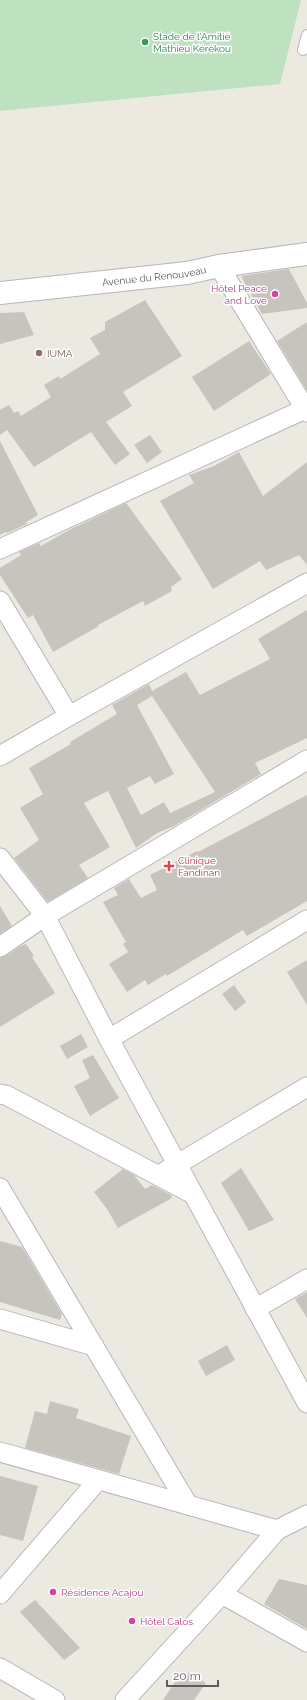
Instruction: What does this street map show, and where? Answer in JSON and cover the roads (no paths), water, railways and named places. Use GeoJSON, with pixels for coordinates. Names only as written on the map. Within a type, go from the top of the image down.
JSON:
{"type":"FeatureCollection","features":[{"type":"Feature","properties":{"kind":"main road","name":"Avenue du Renouveau"},"geometry":{"type":"LineString","coordinates":[[0,293],[186,273],[219,266],[307,254]]}},
{"type":"Feature","properties":{"kind":"street"},"geometry":{"type":"LineString","coordinates":[[0,549],[306,410],[219,266]]}},
{"type":"Feature","properties":{"kind":"street"},"geometry":{"type":"LineString","coordinates":[[0,756],[307,583]]}},
{"type":"Feature","properties":{"kind":"street"},"geometry":{"type":"LineString","coordinates":[[0,601],[69,716]]}},
{"type":"Feature","properties":{"kind":"street"},"geometry":{"type":"LineString","coordinates":[[0,947],[45,916],[307,760]]}},
{"type":"Feature","properties":{"kind":"street"},"geometry":{"type":"LineString","coordinates":[[0,858],[45,916],[109,1039],[307,1403]]}},
{"type":"Feature","properties":{"kind":"street"},"geometry":{"type":"LineString","coordinates":[[109,1039],[307,920]]}},
{"type":"Feature","properties":{"kind":"street"},"geometry":{"type":"LineString","coordinates":[[158,1177],[177,1164],[307,1087]]}},
{"type":"Feature","properties":{"kind":"street"},"geometry":{"type":"LineString","coordinates":[[0,1094],[6,1095],[158,1177],[193,1194]]}},
{"type":"Feature","properties":{"kind":"street"},"geometry":{"type":"LineString","coordinates":[[0,1188],[188,1505]]}},
{"type":"Feature","properties":{"kind":"street"},"geometry":{"type":"LineString","coordinates":[[255,1309],[307,1279]]}},
{"type":"Feature","properties":{"kind":"street"},"geometry":{"type":"LineString","coordinates":[[0,1320],[94,1346]]}},
{"type":"Feature","properties":{"kind":"street"},"geometry":{"type":"LineString","coordinates":[[0,1452],[277,1530]]}},
{"type":"Feature","properties":{"kind":"street"},"geometry":{"type":"LineString","coordinates":[[0,1594],[98,1480]]}},
{"type":"Feature","properties":{"kind":"street"},"geometry":{"type":"LineString","coordinates":[[125,1700],[222,1594],[277,1530],[307,1515]]}},
{"type":"Feature","properties":{"kind":"street"},"geometry":{"type":"LineString","coordinates":[[222,1594],[307,1642]]}},
{"type":"Feature","properties":{"kind":"street"},"geometry":{"type":"LineString","coordinates":[[0,1668],[55,1700]]}},
{"type":"Feature","properties":{"kind":"lane"},"geometry":{"type":"LineString","coordinates":[[303,50],[307,34]]}},
{"type":"Feature","properties":{"kind":"place","name":"Stade de l'Amitié Mathieu Kérékou"},"geometry":{"type":"Point","coordinates":[145,42]}},
{"type":"Feature","properties":{"kind":"place","name":"Hôtel Peace and Love"},"geometry":{"type":"Point","coordinates":[275,294]}},
{"type":"Feature","properties":{"kind":"place","name":"IUMA"},"geometry":{"type":"Point","coordinates":[39,353]}},
{"type":"Feature","properties":{"kind":"place","name":"Clinique Fandinan"},"geometry":{"type":"Point","coordinates":[169,866]}},
{"type":"Feature","properties":{"kind":"place","name":"Résidence Acajou"},"geometry":{"type":"Point","coordinates":[53,1592]}},
{"type":"Feature","properties":{"kind":"place","name":"Hôtel Calos"},"geometry":{"type":"Point","coordinates":[132,1621]}}]}
